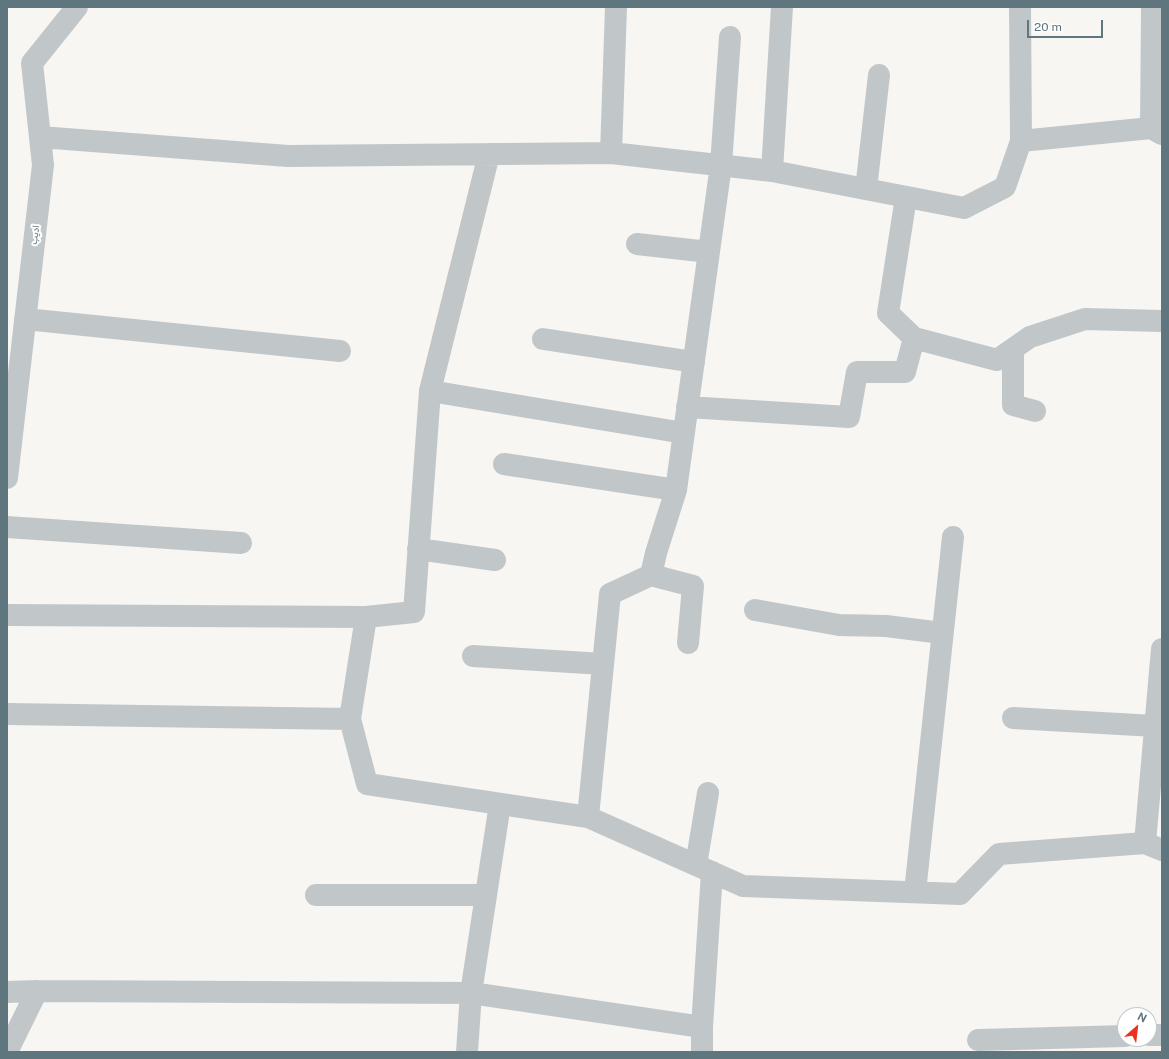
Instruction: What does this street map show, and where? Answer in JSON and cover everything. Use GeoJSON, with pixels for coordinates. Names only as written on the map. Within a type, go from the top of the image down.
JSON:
{"type":"FeatureCollection","features":[{"type":"Feature","properties":{"kind":"street","name":"ادیب"},"geometry":{"type":"LineString","coordinates":[[7,478],[43,165],[32,63],[77,7]]}},
{"type":"Feature","properties":{"kind":"street"},"geometry":{"type":"LineString","coordinates":[[611,153],[616,7]]}},
{"type":"Feature","properties":{"kind":"street"},"geometry":{"type":"LineString","coordinates":[[772,171],[782,7]]}},
{"type":"Feature","properties":{"kind":"street"},"geometry":{"type":"LineString","coordinates":[[40,136],[288,156],[611,153],[772,171],[964,208],[1005,187],[1021,141],[1020,7]]}},
{"type":"Feature","properties":{"kind":"street"},"geometry":{"type":"LineString","coordinates":[[1021,141],[1156,131],[1152,7]]}},
{"type":"Feature","properties":{"kind":"street"},"geometry":{"type":"LineString","coordinates":[[651,575],[656,552],[676,490],[721,165],[730,38]]}},
{"type":"Feature","properties":{"kind":"street"},"geometry":{"type":"LineString","coordinates":[[866,189],[879,75]]}},
{"type":"Feature","properties":{"kind":"street"},"geometry":{"type":"LineString","coordinates":[[7,615],[366,617],[414,612],[430,391],[489,154]]}},
{"type":"Feature","properties":{"kind":"street"},"geometry":{"type":"LineString","coordinates":[[906,197],[888,313],[914,338],[996,360],[1030,337],[1085,319],[1162,321]]}},
{"type":"Feature","properties":{"kind":"street"},"geometry":{"type":"LineString","coordinates":[[637,244],[709,252]]}},
{"type":"Feature","properties":{"kind":"street"},"geometry":{"type":"LineString","coordinates":[[25,319],[340,351]]}},
{"type":"Feature","properties":{"kind":"street"},"geometry":{"type":"LineString","coordinates":[[687,407],[849,417],[858,372],[905,372],[914,338]]}},
{"type":"Feature","properties":{"kind":"street"},"geometry":{"type":"LineString","coordinates":[[543,339],[694,362]]}},
{"type":"Feature","properties":{"kind":"street"},"geometry":{"type":"LineString","coordinates":[[1013,349],[1013,405],[1036,411]]}},
{"type":"Feature","properties":{"kind":"street"},"geometry":{"type":"LineString","coordinates":[[430,391],[684,433]]}},
{"type":"Feature","properties":{"kind":"street"},"geometry":{"type":"LineString","coordinates":[[504,464],[676,490]]}},
{"type":"Feature","properties":{"kind":"street"},"geometry":{"type":"LineString","coordinates":[[7,526],[241,543]]}},
{"type":"Feature","properties":{"kind":"street"},"geometry":{"type":"LineString","coordinates":[[915,892],[953,537]]}},
{"type":"Feature","properties":{"kind":"street"},"geometry":{"type":"LineString","coordinates":[[418,549],[496,560]]}},
{"type":"Feature","properties":{"kind":"street"},"geometry":{"type":"LineString","coordinates":[[588,817],[610,594],[651,575],[693,586],[688,643]]}},
{"type":"Feature","properties":{"kind":"street"},"geometry":{"type":"LineString","coordinates":[[756,610],[839,625],[886,626],[942,633]]}},
{"type":"Feature","properties":{"kind":"street"},"geometry":{"type":"LineString","coordinates":[[366,617],[350,719],[367,784],[588,817],[743,886],[960,894],[999,854],[1153,846],[1155,726],[1162,649]]}},
{"type":"Feature","properties":{"kind":"street"},"geometry":{"type":"LineString","coordinates":[[473,656],[603,664]]}},
{"type":"Feature","properties":{"kind":"street"},"geometry":{"type":"LineString","coordinates":[[7,714],[350,719]]}},
{"type":"Feature","properties":{"kind":"street"},"geometry":{"type":"LineString","coordinates":[[1013,718],[1155,726]]}},
{"type":"Feature","properties":{"kind":"street"},"geometry":{"type":"LineString","coordinates":[[702,1052],[704,869],[708,793]]}},
{"type":"Feature","properties":{"kind":"street"},"geometry":{"type":"LineString","coordinates":[[467,1052],[471,993],[500,804]]}},
{"type":"Feature","properties":{"kind":"street"},"geometry":{"type":"LineString","coordinates":[[316,895],[486,895]]}},
{"type":"Feature","properties":{"kind":"street"},"geometry":{"type":"LineString","coordinates":[[7,1052],[36,991]]}},
{"type":"Feature","properties":{"kind":"street"},"geometry":{"type":"LineString","coordinates":[[7,992],[471,993],[702,1027]]}},
{"type":"Feature","properties":{"kind":"street"},"geometry":{"type":"LineString","coordinates":[[978,1040],[1117,1036]]}}]}
